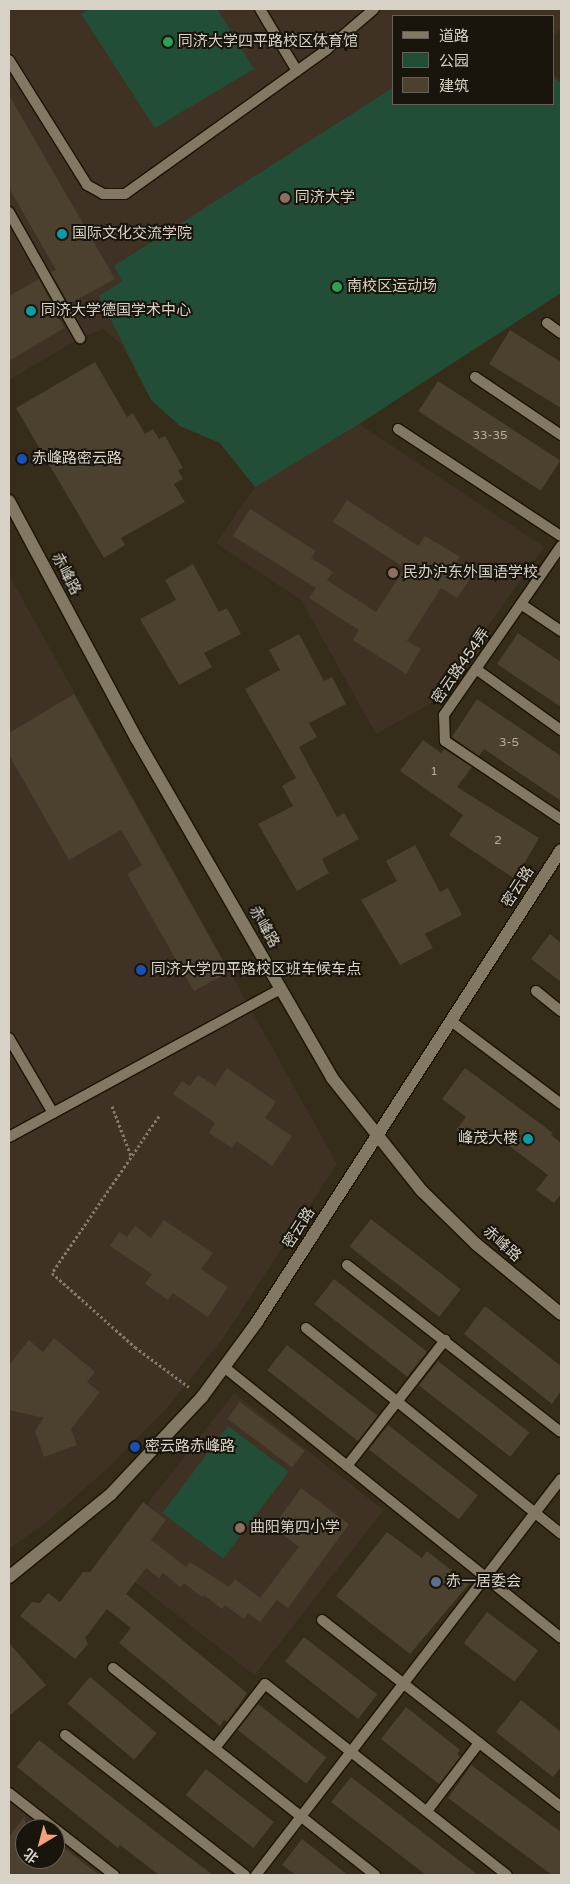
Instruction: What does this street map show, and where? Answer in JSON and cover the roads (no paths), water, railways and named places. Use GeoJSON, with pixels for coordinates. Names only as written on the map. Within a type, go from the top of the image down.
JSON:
{"type":"FeatureCollection","features":[{"type":"Feature","properties":{"kind":"street","name":"赤峰路"},"geometry":{"type":"LineString","coordinates":[[9,501],[136,738],[332,1078],[376,1137],[422,1191],[476,1244],[561,1314]]}},
{"type":"Feature","properties":{"kind":"street","name":"密云路"},"geometry":{"type":"LineString","coordinates":[[9,1577],[111,1494],[202,1397],[257,1322],[561,850]]}},
{"type":"Feature","properties":{"kind":"lane"},"geometry":{"type":"LineString","coordinates":[[260,9],[297,71]]}},
{"type":"Feature","properties":{"kind":"lane"},"geometry":{"type":"LineString","coordinates":[[9,60],[87,185],[103,194],[125,194],[297,71],[354,28],[374,9]]}},
{"type":"Feature","properties":{"kind":"lane"},"geometry":{"type":"LineString","coordinates":[[9,212],[80,338]]}},
{"type":"Feature","properties":{"kind":"lane"},"geometry":{"type":"LineString","coordinates":[[547,323],[561,333]]}},
{"type":"Feature","properties":{"kind":"lane"},"geometry":{"type":"LineString","coordinates":[[475,378],[561,436]]}},
{"type":"Feature","properties":{"kind":"lane"},"geometry":{"type":"LineString","coordinates":[[398,429],[561,536]]}},
{"type":"Feature","properties":{"kind":"lane","name":"密云路454弄"},"geometry":{"type":"LineString","coordinates":[[561,546],[444,715],[445,741],[561,819]]}},
{"type":"Feature","properties":{"kind":"lane"},"geometry":{"type":"LineString","coordinates":[[522,604],[561,631]]}},
{"type":"Feature","properties":{"kind":"lane"},"geometry":{"type":"LineString","coordinates":[[476,669],[561,730]]}},
{"type":"Feature","properties":{"kind":"lane"},"geometry":{"type":"LineString","coordinates":[[9,1137],[281,989]]}},
{"type":"Feature","properties":{"kind":"lane"},"geometry":{"type":"LineString","coordinates":[[536,991],[561,1011]]}},
{"type":"Feature","properties":{"kind":"lane"},"geometry":{"type":"LineString","coordinates":[[451,1021],[561,1104]]}},
{"type":"Feature","properties":{"kind":"lane"},"geometry":{"type":"LineString","coordinates":[[9,1038],[53,1113]]}},
{"type":"Feature","properties":{"kind":"lane"},"geometry":{"type":"LineString","coordinates":[[347,1265],[561,1432]]}},
{"type":"Feature","properties":{"kind":"lane"},"geometry":{"type":"LineString","coordinates":[[306,1328],[561,1534]]}},
{"type":"Feature","properties":{"kind":"lane"},"geometry":{"type":"LineString","coordinates":[[348,1466],[445,1340]]}},
{"type":"Feature","properties":{"kind":"lane"},"geometry":{"type":"LineString","coordinates":[[224,1367],[561,1638]]}},
{"type":"Feature","properties":{"kind":"lane"},"geometry":{"type":"LineString","coordinates":[[256,1875],[405,1685],[561,1479]]}},
{"type":"Feature","properties":{"kind":"lane"},"geometry":{"type":"LineString","coordinates":[[322,1620],[561,1807]]}},
{"type":"Feature","properties":{"kind":"lane"},"geometry":{"type":"LineString","coordinates":[[113,1668],[375,1875]]}},
{"type":"Feature","properties":{"kind":"lane"},"geometry":{"type":"LineString","coordinates":[[215,1748],[265,1684],[507,1875]]}},
{"type":"Feature","properties":{"kind":"lane"},"geometry":{"type":"LineString","coordinates":[[65,1735],[245,1875]]}},
{"type":"Feature","properties":{"kind":"lane"},"geometry":{"type":"LineString","coordinates":[[427,1811],[479,1743]]}},
{"type":"Feature","properties":{"kind":"lane"},"geometry":{"type":"LineString","coordinates":[[9,1793],[42,1819]]}},
{"type":"Feature","properties":{"kind":"lane"},"geometry":{"type":"LineString","coordinates":[[65,1837],[114,1875]]}},
{"type":"Feature","properties":{"kind":"place","name":"同济大学四平路校区体育馆"},"geometry":{"type":"Point","coordinates":[168,42]}},
{"type":"Feature","properties":{"kind":"place","name":"同济大学"},"geometry":{"type":"Point","coordinates":[285,198]}},
{"type":"Feature","properties":{"kind":"place","name":"国际文化交流学院"},"geometry":{"type":"Point","coordinates":[62,234]}},
{"type":"Feature","properties":{"kind":"place","name":"南校区运动场"},"geometry":{"type":"Point","coordinates":[337,287]}},
{"type":"Feature","properties":{"kind":"place","name":"同济大学德国学术中心"},"geometry":{"type":"Point","coordinates":[31,311]}},
{"type":"Feature","properties":{"kind":"place","name":"赤峰路密云路"},"geometry":{"type":"Point","coordinates":[22,459]}},
{"type":"Feature","properties":{"kind":"place","name":"民办沪东外国语学校"},"geometry":{"type":"Point","coordinates":[393,573]}},
{"type":"Feature","properties":{"kind":"place","name":"同济大学四平路校区班车候车点"},"geometry":{"type":"Point","coordinates":[141,970]}},
{"type":"Feature","properties":{"kind":"place","name":"峰茂大楼"},"geometry":{"type":"Point","coordinates":[528,1139]}},
{"type":"Feature","properties":{"kind":"place","name":"密云路赤峰路"},"geometry":{"type":"Point","coordinates":[135,1447]}},
{"type":"Feature","properties":{"kind":"place","name":"曲阳第四小学"},"geometry":{"type":"Point","coordinates":[240,1528]}},
{"type":"Feature","properties":{"kind":"place","name":"赤一居委会"},"geometry":{"type":"Point","coordinates":[436,1582]}}]}
